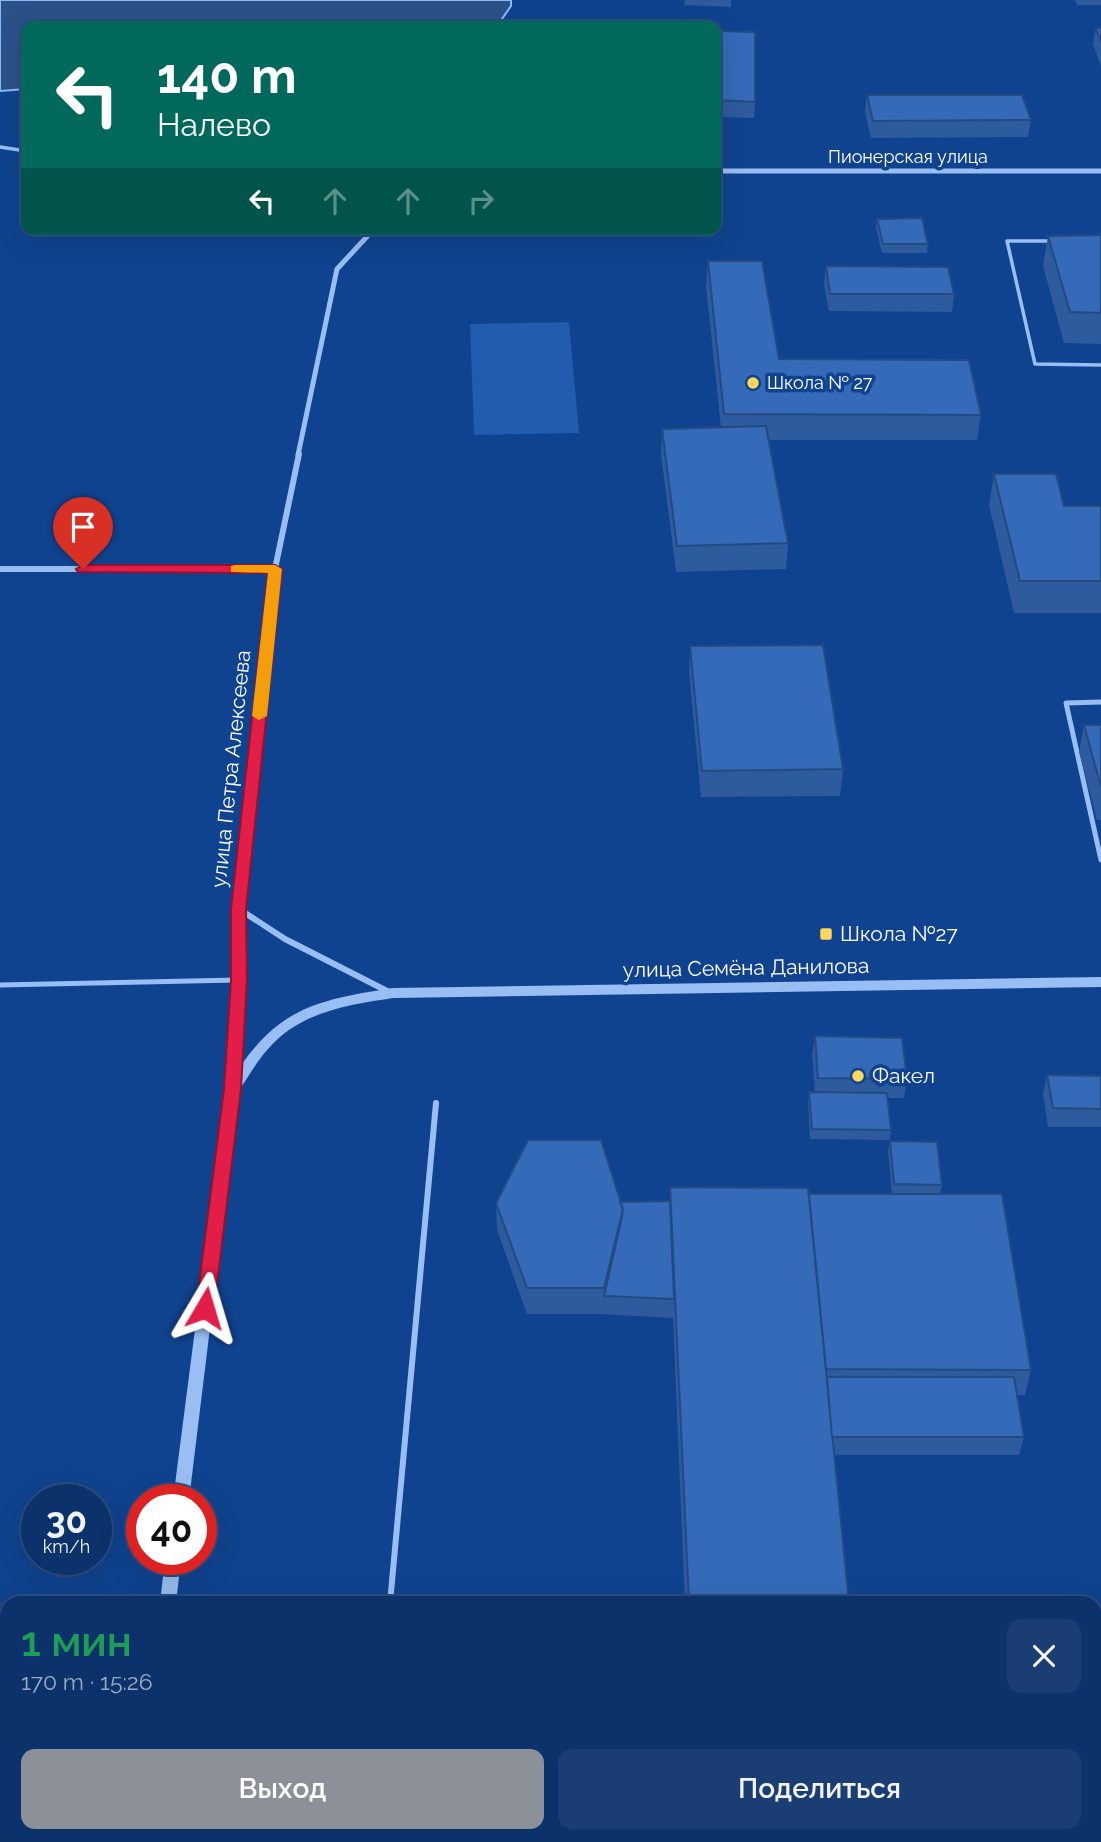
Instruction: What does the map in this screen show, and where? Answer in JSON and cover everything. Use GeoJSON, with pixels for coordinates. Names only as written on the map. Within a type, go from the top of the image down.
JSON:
{"type":"FeatureCollection","features":[{"type":"Feature","properties":{"kind":"street","name":"Пионерская улица"},"geometry":{"type":"LineString","coordinates":[[721,171],[1101,171]]}},
{"type":"Feature","properties":{"kind":"street","name":"улица Петра Алексеева"},"geometry":{"type":"LineString","coordinates":[[183,1484],[233,1089],[239,980],[239,909],[275,569],[337,269],[368,235]]}},
{"type":"Feature","properties":{"kind":"street"},"geometry":{"type":"LineString","coordinates":[[0,569],[275,569]]}},
{"type":"Feature","properties":{"kind":"street"},"geometry":{"type":"LineString","coordinates":[[239,909],[285,939],[393,993]]}},
{"type":"Feature","properties":{"kind":"street","name":"улица Семёна Данилова"},"geometry":{"type":"LineString","coordinates":[[233,1089],[264,1043],[292,1021],[338,1001],[393,993],[1101,982]]}},
{"type":"Feature","properties":{"kind":"street"},"geometry":{"type":"LineString","coordinates":[[168,1596],[171,1575]]}},
{"type":"Feature","properties":{"kind":"lane"},"geometry":{"type":"LineString","coordinates":[[0,147],[21,150]]}},
{"type":"Feature","properties":{"kind":"lane"},"geometry":{"type":"LineString","coordinates":[[1061,241],[1007,241],[1035,364],[1101,365]]}},
{"type":"Feature","properties":{"kind":"lane"},"geometry":{"type":"LineString","coordinates":[[1101,702],[1066,703],[1101,860]]}},
{"type":"Feature","properties":{"kind":"lane"},"geometry":{"type":"LineString","coordinates":[[0,985],[239,980]]}},
{"type":"Feature","properties":{"kind":"lane"},"geometry":{"type":"LineString","coordinates":[[391,1596],[436,1103]]}},
{"type":"Feature","properties":{"kind":"shaded area"},"geometry":{"type":"Polygon","coordinates":[[[0,0],[511,0],[511,6],[500,21],[21,21],[21,89],[0,91],[0,0]]]}},
{"type":"Feature","properties":{"kind":"shaded area"},"geometry":{"type":"Polygon","coordinates":[[[569,322],[579,433],[474,435],[470,324],[569,322]]]}},
{"type":"Feature","properties":{"kind":"building"},"geometry":{"type":"Polygon","coordinates":[[[1096,28],[1101,28],[1101,42],[1096,28]]]}},
{"type":"Feature","properties":{"kind":"building"},"geometry":{"type":"Polygon","coordinates":[[[721,31],[755,32],[755,102],[721,100],[721,31]]]}},
{"type":"Feature","properties":{"kind":"building"},"geometry":{"type":"Polygon","coordinates":[[[867,95],[1022,95],[1031,120],[873,121],[867,95]]]}},
{"type":"Feature","properties":{"kind":"building"},"geometry":{"type":"Polygon","coordinates":[[[922,218],[928,244],[883,244],[877,219],[922,218]]]}},
{"type":"Feature","properties":{"kind":"building"},"geometry":{"type":"Polygon","coordinates":[[[1101,235],[1101,313],[1070,312],[1048,236],[1101,235]]]}},
{"type":"Feature","properties":{"kind":"building"},"geometry":{"type":"Polygon","coordinates":[[[708,261],[762,261],[779,359],[969,360],[981,415],[724,414],[708,261]]]}},
{"type":"Feature","properties":{"kind":"building"},"geometry":{"type":"Polygon","coordinates":[[[826,266],[948,267],[954,294],[830,294],[826,266]]]}},
{"type":"Feature","properties":{"kind":"building"},"geometry":{"type":"Polygon","coordinates":[[[766,426],[788,543],[677,546],[662,429],[766,426]]]}},
{"type":"Feature","properties":{"kind":"building"},"geometry":{"type":"Polygon","coordinates":[[[994,474],[1056,474],[1064,506],[1101,506],[1101,581],[1020,581],[994,474]]]}},
{"type":"Feature","properties":{"kind":"building"},"geometry":{"type":"Polygon","coordinates":[[[823,645],[843,769],[702,771],[690,646],[823,645]]]}},
{"type":"Feature","properties":{"kind":"building"},"geometry":{"type":"Polygon","coordinates":[[[1084,725],[1101,725],[1101,787],[1084,725]]]}},
{"type":"Feature","properties":{"kind":"building"},"geometry":{"type":"Polygon","coordinates":[[[815,1036],[902,1038],[907,1079],[818,1078],[815,1036]]]}},
{"type":"Feature","properties":{"kind":"building"},"geometry":{"type":"Polygon","coordinates":[[[1047,1075],[1101,1076],[1101,1109],[1053,1108],[1047,1075]]]}},
{"type":"Feature","properties":{"kind":"building"},"geometry":{"type":"Polygon","coordinates":[[[809,1092],[887,1093],[891,1130],[812,1129],[809,1092]]]}},
{"type":"Feature","properties":{"kind":"building"},"geometry":{"type":"Polygon","coordinates":[[[528,1140],[601,1140],[623,1209],[604,1288],[527,1288],[496,1203],[528,1140]]]}},
{"type":"Feature","properties":{"kind":"building"},"geometry":{"type":"Polygon","coordinates":[[[890,1141],[937,1142],[942,1185],[894,1184],[890,1141]]]}},
{"type":"Feature","properties":{"kind":"building"},"geometry":{"type":"Polygon","coordinates":[[[670,1187],[808,1188],[848,1596],[689,1596],[670,1187]]]}},
{"type":"Feature","properties":{"kind":"building"},"geometry":{"type":"Polygon","coordinates":[[[809,1194],[1002,1194],[1031,1370],[826,1369],[809,1194]]]}},
{"type":"Feature","properties":{"kind":"building"},"geometry":{"type":"Polygon","coordinates":[[[670,1201],[674,1299],[604,1296],[622,1217],[620,1202],[670,1201]]]}},
{"type":"Feature","properties":{"kind":"building"},"geometry":{"type":"Polygon","coordinates":[[[827,1377],[1014,1377],[1024,1437],[832,1437],[827,1377]]]}},
{"type":"Feature","properties":{"kind":"slow traffic"},"geometry":{"type":"LineString","coordinates":[[235,569],[275,569],[259,716]]}},
{"type":"Feature","properties":{"kind":"place","name":"Школа № 27"},"geometry":{"type":"Point","coordinates":[753,383]}},
{"type":"Feature","properties":{"kind":"place","name":"Школа №27"},"geometry":{"type":"Point","coordinates":[826,934]}},
{"type":"Feature","properties":{"kind":"place","name":"Факел"},"geometry":{"type":"Point","coordinates":[858,1076]}},
{"type":"Feature","properties":{"kind":"route"},"geometry":{"type":"LineString","coordinates":[[83,569],[275,569],[239,909],[239,980],[233,1089],[205,1308]]}}]}
